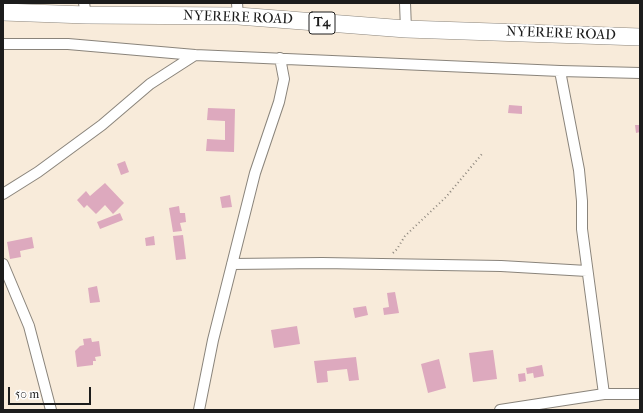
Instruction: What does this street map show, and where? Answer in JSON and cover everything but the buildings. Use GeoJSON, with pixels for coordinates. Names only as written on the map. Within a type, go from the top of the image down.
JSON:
{"type":"FeatureCollection","features":[{"type":"Feature","properties":{"kind":"highway","name":"NYERERE ROAD"},"geometry":{"type":"LineString","coordinates":[[3,12],[85,9],[238,10],[406,29],[640,37]]}},
{"type":"Feature","properties":{"kind":"street"},"geometry":{"type":"LineString","coordinates":[[405,3],[406,29]]}},
{"type":"Feature","properties":{"kind":"street"},"geometry":{"type":"LineString","coordinates":[[3,44],[68,44],[195,55],[560,71],[640,73]]}},
{"type":"Feature","properties":{"kind":"street"},"geometry":{"type":"LineString","coordinates":[[3,194],[38,172],[102,125],[150,84],[195,55]]}},
{"type":"Feature","properties":{"kind":"street"},"geometry":{"type":"LineString","coordinates":[[199,410],[232,264],[255,173],[279,102],[284,79],[280,58]]}},
{"type":"Feature","properties":{"kind":"street"},"geometry":{"type":"LineString","coordinates":[[560,71],[579,170],[582,201],[582,229],[604,394]]}},
{"type":"Feature","properties":{"kind":"street"},"geometry":{"type":"LineString","coordinates":[[232,264],[322,263],[501,266],[587,271]]}},
{"type":"Feature","properties":{"kind":"street"},"geometry":{"type":"LineString","coordinates":[[3,264],[29,326],[51,410]]}},
{"type":"Feature","properties":{"kind":"street"},"geometry":{"type":"LineString","coordinates":[[500,410],[604,394],[640,394]]}},
{"type":"Feature","properties":{"kind":"path"},"geometry":{"type":"LineString","coordinates":[[380,265],[397,249],[405,236],[446,197],[482,154]]}}]}
